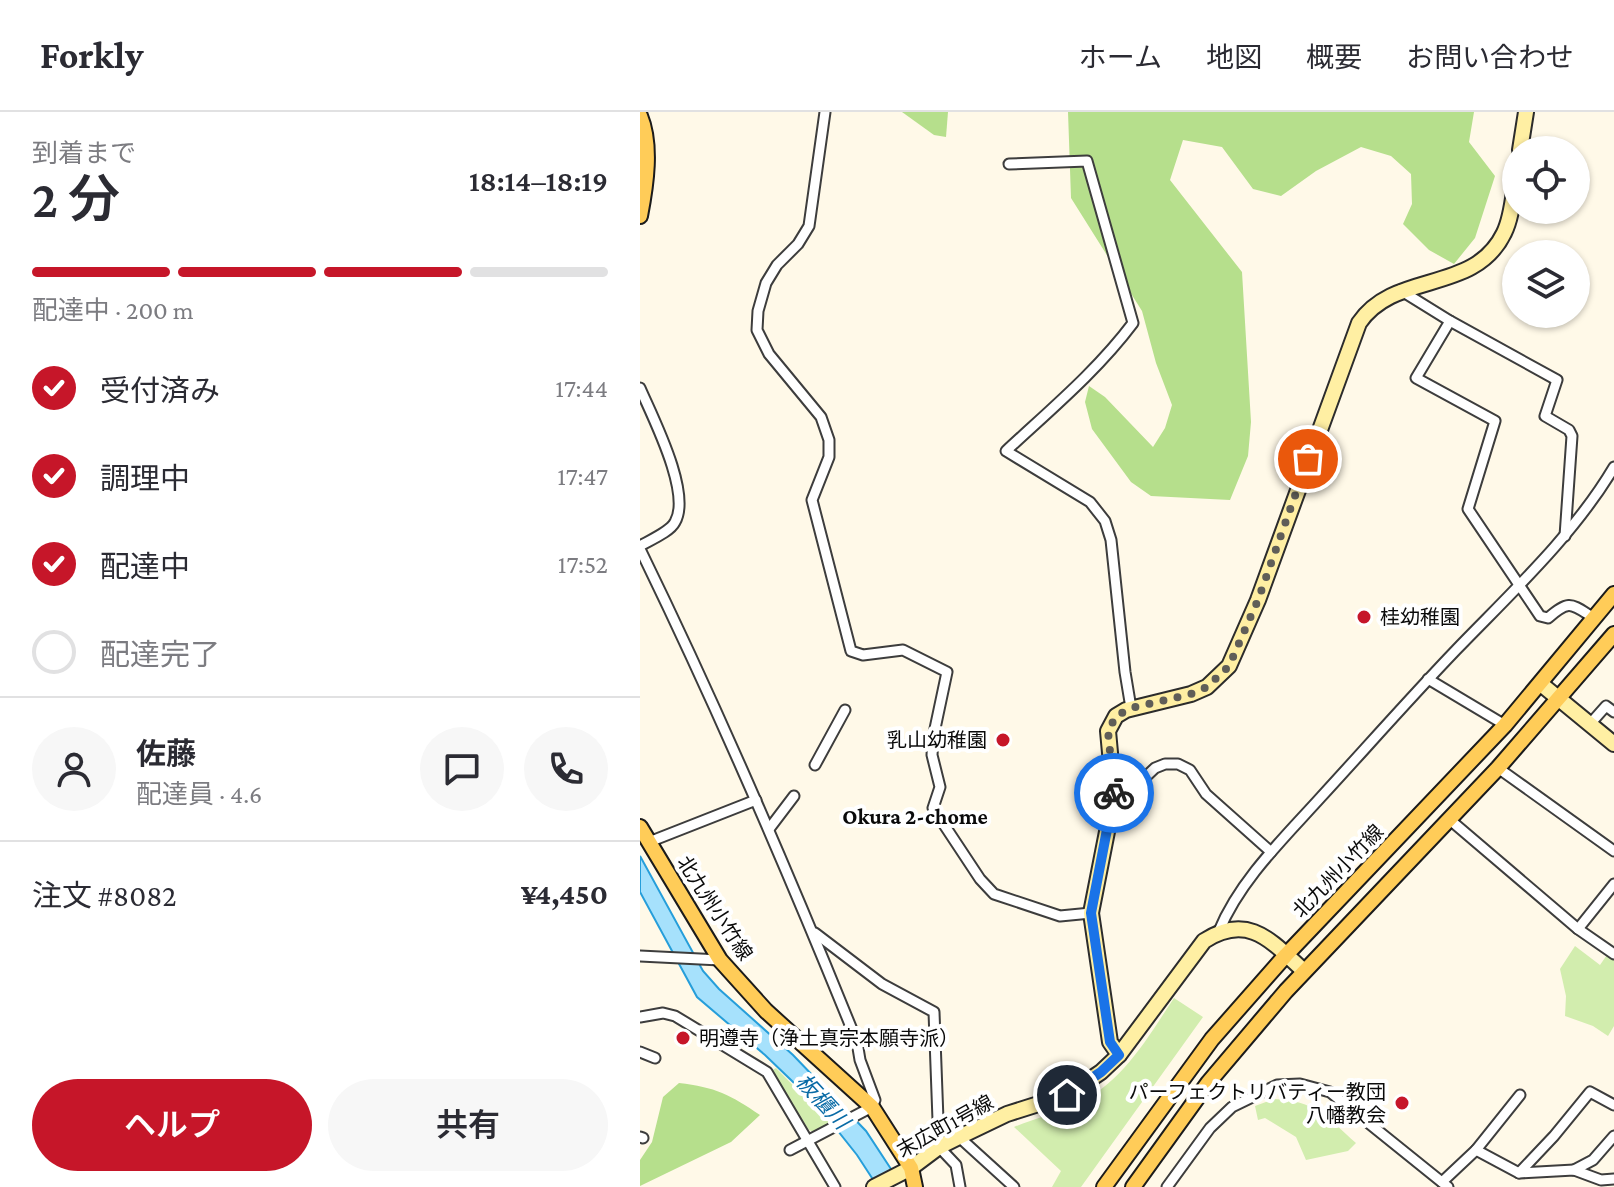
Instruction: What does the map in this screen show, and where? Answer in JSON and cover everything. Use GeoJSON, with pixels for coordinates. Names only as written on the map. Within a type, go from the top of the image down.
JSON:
{"type":"FeatureCollection","features":[{"type":"Feature","properties":{"kind":"main road"},"geometry":{"type":"LineString","coordinates":[[640,216],[642,125]]}},
{"type":"Feature","properties":{"kind":"main road","name":"北九州小竹線"},"geometry":{"type":"LineString","coordinates":[[1104,1187],[1212,1039],[1286,955],[1505,725],[1614,594]]}},
{"type":"Feature","properties":{"kind":"main road"},"geometry":{"type":"LineString","coordinates":[[1133,1187],[1208,1083],[1304,971],[1498,768],[1614,634]]}},
{"type":"Feature","properties":{"kind":"main road","name":"北九州小竹線"},"geometry":{"type":"LineString","coordinates":[[640,827],[720,960],[766,1011],[866,1110],[911,1168],[915,1187]]}},
{"type":"Feature","properties":{"kind":"street"},"geometry":{"type":"LineString","coordinates":[[825,112],[809,226],[766,283],[758,311],[757,330],[769,354],[821,417],[829,440],[829,457],[812,500],[851,651],[863,655],[903,650],[947,672],[933,738],[932,755],[940,787],[933,808],[987,887],[994,894],[1060,916],[1091,913]]}},
{"type":"Feature","properties":{"kind":"street"},"geometry":{"type":"LineString","coordinates":[[1522,136],[1526,112]]}},
{"type":"Feature","properties":{"kind":"street"},"geometry":{"type":"LineString","coordinates":[[1009,164],[1087,161],[1133,323],[1070,391],[1006,451],[1090,502],[1105,521],[1111,540],[1131,708]]}},
{"type":"Feature","properties":{"kind":"street"},"geometry":{"type":"LineString","coordinates":[[1119,1055],[1110,1042],[1091,913],[1114,796],[1108,731],[1116,716],[1131,708],[1191,694],[1207,687],[1229,666],[1258,600],[1359,323],[1368,310],[1400,290],[1451,279],[1476,265],[1498,245],[1507,224]]}},
{"type":"Feature","properties":{"kind":"street"},"geometry":{"type":"LineString","coordinates":[[1400,290],[1557,380],[1545,416],[1569,430],[1572,436],[1565,536]]}},
{"type":"Feature","properties":{"kind":"street"},"geometry":{"type":"LineString","coordinates":[[1450,321],[1416,378],[1495,421],[1468,509],[1540,616],[1548,618],[1564,605],[1572,604],[1594,618]]}},
{"type":"Feature","properties":{"kind":"street"},"geometry":{"type":"LineString","coordinates":[[640,388],[667,445],[679,512],[674,525],[640,548],[769,829],[857,1042],[860,1060],[875,1100],[866,1110],[790,1150]]}},
{"type":"Feature","properties":{"kind":"street"},"geometry":{"type":"LineString","coordinates":[[1219,931],[1225,915],[1271,852],[1428,679],[1565,536],[1596,497],[1614,467]]}},
{"type":"Feature","properties":{"kind":"street"},"geometry":{"type":"LineString","coordinates":[[1428,679],[1505,725]]}},
{"type":"Feature","properties":{"kind":"street"},"geometry":{"type":"LineString","coordinates":[[1541,684],[1614,744]]}},
{"type":"Feature","properties":{"kind":"street"},"geometry":{"type":"LineString","coordinates":[[1590,724],[1606,706],[1614,712]]}},
{"type":"Feature","properties":{"kind":"street"},"geometry":{"type":"LineString","coordinates":[[815,765],[845,710]]}},
{"type":"Feature","properties":{"kind":"street"},"geometry":{"type":"LineString","coordinates":[[1114,796],[1136,786],[1155,768],[1178,764],[1190,770],[1206,794],[1271,852]]}},
{"type":"Feature","properties":{"kind":"street"},"geometry":{"type":"LineString","coordinates":[[1498,768],[1614,851]]}},
{"type":"Feature","properties":{"kind":"street"},"geometry":{"type":"LineString","coordinates":[[769,829],[794,796]]}},
{"type":"Feature","properties":{"kind":"street"},"geometry":{"type":"LineString","coordinates":[[649,842],[756,800]]}},
{"type":"Feature","properties":{"kind":"street"},"geometry":{"type":"LineString","coordinates":[[1449,819],[1578,929],[1614,954]]}},
{"type":"Feature","properties":{"kind":"street"},"geometry":{"type":"LineString","coordinates":[[1578,929],[1614,884]]}},
{"type":"Feature","properties":{"kind":"street"},"geometry":{"type":"LineString","coordinates":[[1219,931],[1251,929],[1268,939],[1304,971]]}},
{"type":"Feature","properties":{"kind":"street"},"geometry":{"type":"LineString","coordinates":[[812,931],[882,984],[934,1012],[939,1147],[956,1165],[960,1187]]}},
{"type":"Feature","properties":{"kind":"street","name":"末広町1号線"},"geometry":{"type":"LineString","coordinates":[[874,1187],[911,1168],[939,1147],[1007,1114],[1067,1095],[1101,1072],[1119,1055],[1204,941],[1219,931]]}},
{"type":"Feature","properties":{"kind":"street"},"geometry":{"type":"LineString","coordinates":[[644,957],[720,960]]}},
{"type":"Feature","properties":{"kind":"street"},"geometry":{"type":"LineString","coordinates":[[640,1017],[663,1013],[675,1016],[767,1072],[835,1187]]}},
{"type":"Feature","properties":{"kind":"street"},"geometry":{"type":"LineString","coordinates":[[640,1052],[655,1058]]}},
{"type":"Feature","properties":{"kind":"street"},"geometry":{"type":"LineString","coordinates":[[1167,1187],[1210,1128],[1232,1107],[1255,1093],[1277,1085],[1300,1084],[1330,1092],[1445,1185],[1520,1095]]}},
{"type":"Feature","properties":{"kind":"street"},"geometry":{"type":"LineString","coordinates":[[1519,1173],[1590,1092],[1614,1105]]}},
{"type":"Feature","properties":{"kind":"street"},"geometry":{"type":"LineString","coordinates":[[1574,1170],[1593,1160],[1614,1136]]}},
{"type":"Feature","properties":{"kind":"street"},"geometry":{"type":"LineString","coordinates":[[959,1137],[1014,1187]]}},
{"type":"Feature","properties":{"kind":"street"},"geometry":{"type":"LineString","coordinates":[[1476,1150],[1519,1173],[1574,1170],[1601,1180],[1614,1179]]}},
{"type":"Feature","properties":{"kind":"green space"},"geometry":{"type":"Polygon","coordinates":[[[902,112],[948,112],[946,137],[934,135],[902,112]]]}},
{"type":"Feature","properties":{"kind":"green space"},"geometry":{"type":"Polygon","coordinates":[[[1068,112],[1474,112],[1469,142],[1495,176],[1475,238],[1454,264],[1429,250],[1403,224],[1412,204],[1411,174],[1391,156],[1361,147],[1316,171],[1281,196],[1253,189],[1222,147],[1183,140],[1170,180],[1242,272],[1251,422],[1248,456],[1230,500],[1151,496],[1131,482],[1092,429],[1085,402],[1089,386],[1105,397],[1153,447],[1165,428],[1172,405],[1156,363],[1142,311],[1071,198],[1068,112]]]}},
{"type":"Feature","properties":{"kind":"green space"},"geometry":{"type":"Polygon","coordinates":[[[1575,946],[1600,965],[1609,952],[1614,957],[1614,1026],[1608,1036],[1593,1026],[1565,1016],[1566,996],[1560,969],[1575,946]]]}},
{"type":"Feature","properties":{"kind":"green space"},"geometry":{"type":"Polygon","coordinates":[[[1174,998],[1203,1017],[1081,1187],[1052,1187],[1061,1171],[1014,1127],[1073,1106],[1106,1086],[1131,1060],[1174,998]]]}},
{"type":"Feature","properties":{"kind":"green space"},"geometry":{"type":"Polygon","coordinates":[[[776,1068],[830,1123],[814,1132],[809,1130],[771,1071],[776,1068]]]}},
{"type":"Feature","properties":{"kind":"green space"},"geometry":{"type":"Polygon","coordinates":[[[679,1083],[722,1093],[760,1115],[731,1142],[640,1186],[640,1160],[652,1142],[663,1097],[679,1083]]]}},
{"type":"Feature","properties":{"kind":"green space"},"geometry":{"type":"Polygon","coordinates":[[[1274,1099],[1300,1103],[1320,1112],[1356,1143],[1348,1151],[1306,1160],[1296,1137],[1265,1118],[1258,1120],[1255,1106],[1274,1099]]]}},
{"type":"Feature","properties":{"kind":"water","name":"板櫃川"},"geometry":{"type":"Polygon","coordinates":[[[640,856],[703,971],[793,1055],[866,1131],[891,1169],[891,1187],[872,1187],[872,1178],[857,1155],[818,1106],[765,1055],[697,997],[640,892],[640,856]]]}},
{"type":"Feature","properties":{"kind":"way so far"},"geometry":{"type":"LineString","coordinates":[[1114,793],[1108,731],[1116,716],[1131,708],[1191,694],[1207,687],[1229,666],[1258,600],[1308,459]]}},
{"type":"Feature","properties":{"kind":"place","name":"桂幼稚園"},"geometry":{"type":"Point","coordinates":[1364,617]}},
{"type":"Feature","properties":{"kind":"place","name":"乳山幼稚園"},"geometry":{"type":"Point","coordinates":[1003,740]}},
{"type":"Feature","properties":{"kind":"place","name":"明遵寺（浄土真宗本願寺派）"},"geometry":{"type":"Point","coordinates":[683,1038]}},
{"type":"Feature","properties":{"kind":"place","name":"パーフェクトリバティー教団 八幡教会"},"geometry":{"type":"Point","coordinates":[1402,1103]}},
{"type":"Feature","properties":{"kind":"district","name":"Okura 2-chome"},"geometry":{"type":"Point","coordinates":[915,816]}},
{"type":"Feature","properties":{"kind":"route"},"geometry":{"type":"LineString","coordinates":[[1067,1095],[1083,1086],[1119,1055],[1110,1042],[1091,913],[1114,793]]}}]}
